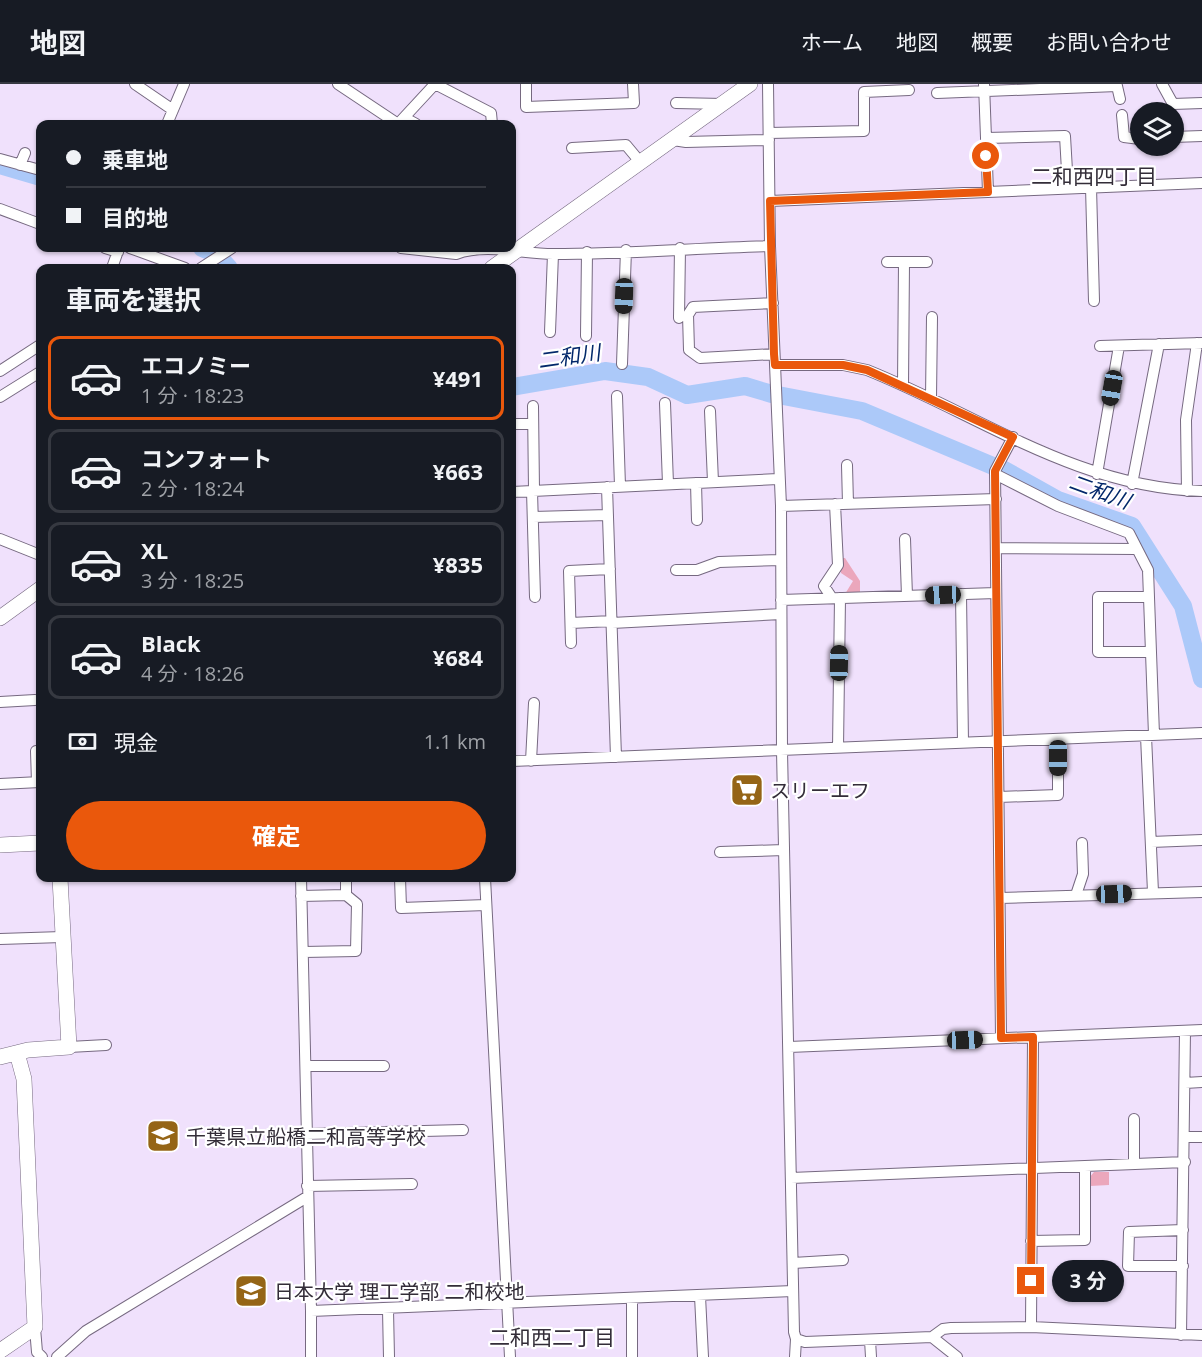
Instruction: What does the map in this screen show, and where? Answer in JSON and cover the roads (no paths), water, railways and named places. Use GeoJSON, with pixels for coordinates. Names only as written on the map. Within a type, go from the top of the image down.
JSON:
{"type":"FeatureCollection","features":[{"type":"Feature","properties":{"kind":"street"},"geometry":{"type":"LineString","coordinates":[[135,84],[173,110]]}},
{"type":"Feature","properties":{"kind":"street"},"geometry":{"type":"LineString","coordinates":[[169,120],[184,84]]}},
{"type":"Feature","properties":{"kind":"street"},"geometry":{"type":"LineString","coordinates":[[338,84],[397,120]]}},
{"type":"Feature","properties":{"kind":"street"},"geometry":{"type":"LineString","coordinates":[[402,120],[435,84],[491,113],[492,120]]}},
{"type":"Feature","properties":{"kind":"street"},"geometry":{"type":"LineString","coordinates":[[526,84],[526,107],[634,103],[633,84]]}},
{"type":"Feature","properties":{"kind":"street"},"geometry":{"type":"LineString","coordinates":[[517,251],[750,84]]}},
{"type":"Feature","properties":{"kind":"street"},"geometry":{"type":"LineString","coordinates":[[768,84],[770,246],[778,479],[781,506],[782,751],[795,1357]]}},
{"type":"Feature","properties":{"kind":"street"},"geometry":{"type":"LineString","coordinates":[[1162,84],[1173,104],[1202,103]]}},
{"type":"Feature","properties":{"kind":"street"},"geometry":{"type":"LineString","coordinates":[[937,93],[984,88],[1117,86],[1120,99]]}},
{"type":"Feature","properties":{"kind":"street"},"geometry":{"type":"LineString","coordinates":[[984,88],[988,192]]}},
{"type":"Feature","properties":{"kind":"street"},"geometry":{"type":"LineString","coordinates":[[673,140],[686,142],[864,131],[864,92],[909,90]]}},
{"type":"Feature","properties":{"kind":"street"},"geometry":{"type":"LineString","coordinates":[[676,104],[724,104]]}},
{"type":"Feature","properties":{"kind":"street"},"geometry":{"type":"LineString","coordinates":[[1122,115],[1124,137],[1130,137]]}},
{"type":"Feature","properties":{"kind":"street"},"geometry":{"type":"LineString","coordinates":[[986,138],[1065,136],[1068,188]]}},
{"type":"Feature","properties":{"kind":"street"},"geometry":{"type":"LineString","coordinates":[[1184,137],[1202,136]]}},
{"type":"Feature","properties":{"kind":"street"},"geometry":{"type":"LineString","coordinates":[[572,147],[626,145],[641,162]]}},
{"type":"Feature","properties":{"kind":"street"},"geometry":{"type":"LineString","coordinates":[[20,165],[25,153]]}},
{"type":"Feature","properties":{"kind":"street"},"geometry":{"type":"LineString","coordinates":[[0,159],[36,170]]}},
{"type":"Feature","properties":{"kind":"street"},"geometry":{"type":"LineString","coordinates":[[770,201],[1202,183]]}},
{"type":"Feature","properties":{"kind":"street"},"geometry":{"type":"LineString","coordinates":[[1091,187],[1094,301]]}},
{"type":"Feature","properties":{"kind":"street"},"geometry":{"type":"LineString","coordinates":[[0,209],[36,222]]}},
{"type":"Feature","properties":{"kind":"street"},"geometry":{"type":"LineString","coordinates":[[517,251],[552,254],[770,246]]}},
{"type":"Feature","properties":{"kind":"street"},"geometry":{"type":"LineString","coordinates":[[679,318],[680,248]]}},
{"type":"Feature","properties":{"kind":"street"},"geometry":{"type":"LineString","coordinates":[[622,364],[626,250]]}},
{"type":"Feature","properties":{"kind":"street"},"geometry":{"type":"LineString","coordinates":[[141,252],[174,264]]}},
{"type":"Feature","properties":{"kind":"street"},"geometry":{"type":"LineString","coordinates":[[207,264],[225,252]]}},
{"type":"Feature","properties":{"kind":"street"},"geometry":{"type":"LineString","coordinates":[[438,252],[456,254],[462,252]]}},
{"type":"Feature","properties":{"kind":"street"},"geometry":{"type":"LineString","coordinates":[[498,264],[516,252]]}},
{"type":"Feature","properties":{"kind":"street"},"geometry":{"type":"LineString","coordinates":[[586,336],[587,252]]}},
{"type":"Feature","properties":{"kind":"street"},"geometry":{"type":"LineString","coordinates":[[550,332],[552,254]]}},
{"type":"Feature","properties":{"kind":"street"},"geometry":{"type":"LineString","coordinates":[[887,262],[927,262]]}},
{"type":"Feature","properties":{"kind":"street"},"geometry":{"type":"LineString","coordinates":[[903,385],[904,262]]}},
{"type":"Feature","properties":{"kind":"street"},"geometry":{"type":"LineString","coordinates":[[773,303],[693,307],[688,315],[689,350],[700,358],[775,359],[843,365],[867,370],[1062,461],[1132,484],[1202,491]]}},
{"type":"Feature","properties":{"kind":"street"},"geometry":{"type":"LineString","coordinates":[[931,398],[932,317]]}},
{"type":"Feature","properties":{"kind":"street"},"geometry":{"type":"LineString","coordinates":[[1100,346],[1200,343],[1186,420],[1187,491]]}},
{"type":"Feature","properties":{"kind":"street"},"geometry":{"type":"LineString","coordinates":[[1132,484],[1159,345]]}},
{"type":"Feature","properties":{"kind":"street"},"geometry":{"type":"LineString","coordinates":[[1098,474],[1119,346]]}},
{"type":"Feature","properties":{"kind":"street"},"geometry":{"type":"LineString","coordinates":[[0,371],[36,348]]}},
{"type":"Feature","properties":{"kind":"street"},"geometry":{"type":"LineString","coordinates":[[0,397],[36,374]]}},
{"type":"Feature","properties":{"kind":"street"},"geometry":{"type":"LineString","coordinates":[[617,396],[620,486]]}},
{"type":"Feature","properties":{"kind":"street"},"geometry":{"type":"LineString","coordinates":[[665,403],[668,484]]}},
{"type":"Feature","properties":{"kind":"street"},"geometry":{"type":"LineString","coordinates":[[533,406],[535,597]]}},
{"type":"Feature","properties":{"kind":"street"},"geometry":{"type":"LineString","coordinates":[[710,411],[713,482]]}},
{"type":"Feature","properties":{"kind":"street"},"geometry":{"type":"LineString","coordinates":[[516,424],[533,424]]}},
{"type":"Feature","properties":{"kind":"street"},"geometry":{"type":"LineString","coordinates":[[1001,1038],[996,499],[997,469],[1013,437]]}},
{"type":"Feature","properties":{"kind":"street"},"geometry":{"type":"LineString","coordinates":[[847,465],[848,504]]}},
{"type":"Feature","properties":{"kind":"street"},"geometry":{"type":"LineString","coordinates":[[997,469],[1058,506],[1129,533],[1148,570],[1153,892]]}},
{"type":"Feature","properties":{"kind":"street"},"geometry":{"type":"LineString","coordinates":[[516,492],[778,479]]}},
{"type":"Feature","properties":{"kind":"street"},"geometry":{"type":"LineString","coordinates":[[696,483],[697,520]]}},
{"type":"Feature","properties":{"kind":"street"},"geometry":{"type":"LineString","coordinates":[[607,487],[616,758]]}},
{"type":"Feature","properties":{"kind":"street"},"geometry":{"type":"LineString","coordinates":[[781,506],[996,499]]}},
{"type":"Feature","properties":{"kind":"street"},"geometry":{"type":"LineString","coordinates":[[835,504],[838,566],[824,585],[836,598],[838,748]]}},
{"type":"Feature","properties":{"kind":"street"},"geometry":{"type":"LineString","coordinates":[[533,517],[608,515]]}},
{"type":"Feature","properties":{"kind":"street"},"geometry":{"type":"LineString","coordinates":[[0,539],[36,553]]}},
{"type":"Feature","properties":{"kind":"street"},"geometry":{"type":"LineString","coordinates":[[905,539],[907,596]]}},
{"type":"Feature","properties":{"kind":"street"},"geometry":{"type":"LineString","coordinates":[[996,548],[1137,549]]}},
{"type":"Feature","properties":{"kind":"street"},"geometry":{"type":"LineString","coordinates":[[676,570],[697,570],[719,562],[781,560]]}},
{"type":"Feature","properties":{"kind":"street"},"geometry":{"type":"LineString","coordinates":[[571,643],[569,571],[610,569]]}},
{"type":"Feature","properties":{"kind":"street"},"geometry":{"type":"LineString","coordinates":[[0,618],[36,592]]}},
{"type":"Feature","properties":{"kind":"street"},"geometry":{"type":"LineString","coordinates":[[782,600],[996,593]]}},
{"type":"Feature","properties":{"kind":"street"},"geometry":{"type":"LineString","coordinates":[[961,594],[963,743]]}},
{"type":"Feature","properties":{"kind":"street"},"geometry":{"type":"LineString","coordinates":[[1149,597],[1098,597],[1098,652],[1150,652]]}},
{"type":"Feature","properties":{"kind":"street"},"geometry":{"type":"LineString","coordinates":[[571,623],[782,614]]}},
{"type":"Feature","properties":{"kind":"street"},"geometry":{"type":"LineString","coordinates":[[0,702],[35,700]]}},
{"type":"Feature","properties":{"kind":"street"},"geometry":{"type":"LineString","coordinates":[[531,761],[534,703]]}},
{"type":"Feature","properties":{"kind":"street"},"geometry":{"type":"LineString","coordinates":[[516,761],[1202,733]]}},
{"type":"Feature","properties":{"kind":"street"},"geometry":{"type":"LineString","coordinates":[[999,797],[1058,795],[1058,739]]}},
{"type":"Feature","properties":{"kind":"street"},"geometry":{"type":"LineString","coordinates":[[0,784],[36,782]]}},
{"type":"Feature","properties":{"kind":"street"},"geometry":{"type":"LineString","coordinates":[[1151,842],[1202,840]]}},
{"type":"Feature","properties":{"kind":"street"},"geometry":{"type":"LineString","coordinates":[[0,845],[36,843]]}},
{"type":"Feature","properties":{"kind":"street"},"geometry":{"type":"LineString","coordinates":[[1076,895],[1083,874],[1082,843]]}},
{"type":"Feature","properties":{"kind":"street"},"geometry":{"type":"LineString","coordinates":[[720,852],[784,850]]}},
{"type":"Feature","properties":{"kind":"street"},"geometry":{"type":"LineString","coordinates":[[60,882],[69,1047]]}},
{"type":"Feature","properties":{"kind":"street"},"geometry":{"type":"LineString","coordinates":[[301,882],[311,1357]]}},
{"type":"Feature","properties":{"kind":"street"},"geometry":{"type":"LineString","coordinates":[[346,882],[346,895]]}},
{"type":"Feature","properties":{"kind":"street"},"geometry":{"type":"LineString","coordinates":[[400,882],[401,908],[486,905]]}},
{"type":"Feature","properties":{"kind":"street"},"geometry":{"type":"LineString","coordinates":[[485,882],[510,1357]]}},
{"type":"Feature","properties":{"kind":"street"},"geometry":{"type":"LineString","coordinates":[[1000,898],[1202,892]]}},
{"type":"Feature","properties":{"kind":"street"},"geometry":{"type":"LineString","coordinates":[[301,896],[346,895],[357,904],[356,951],[304,952]]}},
{"type":"Feature","properties":{"kind":"street"},"geometry":{"type":"LineString","coordinates":[[0,939],[62,937]]}},
{"type":"Feature","properties":{"kind":"street"},"geometry":{"type":"LineString","coordinates":[[789,1047],[1202,1030]]}},
{"type":"Feature","properties":{"kind":"street"},"geometry":{"type":"LineString","coordinates":[[1181,1335],[1185,1031]]}},
{"type":"Feature","properties":{"kind":"street"},"geometry":{"type":"LineString","coordinates":[[1031,1327],[1033,1037]]}},
{"type":"Feature","properties":{"kind":"street"},"geometry":{"type":"LineString","coordinates":[[0,1057],[28,1050],[106,1045]]}},
{"type":"Feature","properties":{"kind":"street"},"geometry":{"type":"LineString","coordinates":[[17,1053],[24,1079],[35,1328],[37,1352],[42,1357]]}},
{"type":"Feature","properties":{"kind":"street"},"geometry":{"type":"LineString","coordinates":[[306,1066],[384,1066]]}},
{"type":"Feature","properties":{"kind":"street"},"geometry":{"type":"LineString","coordinates":[[1185,1083],[1202,1082]]}},
{"type":"Feature","properties":{"kind":"street"},"geometry":{"type":"LineString","coordinates":[[1134,1119],[1134,1164]]}},
{"type":"Feature","properties":{"kind":"street"},"geometry":{"type":"LineString","coordinates":[[306,1134],[463,1130]]}},
{"type":"Feature","properties":{"kind":"street"},"geometry":{"type":"LineString","coordinates":[[1185,1137],[1202,1137]]}},
{"type":"Feature","properties":{"kind":"street"},"geometry":{"type":"LineString","coordinates":[[791,1178],[1185,1162]]}},
{"type":"Feature","properties":{"kind":"street"},"geometry":{"type":"LineString","coordinates":[[1031,1241],[1085,1240],[1085,1166]]}},
{"type":"Feature","properties":{"kind":"street"},"geometry":{"type":"LineString","coordinates":[[57,1357],[86,1331],[307,1191],[412,1185]]}},
{"type":"Feature","properties":{"kind":"street"},"geometry":{"type":"LineString","coordinates":[[1183,1230],[1129,1232],[1128,1266],[1183,1266]]}},
{"type":"Feature","properties":{"kind":"street"},"geometry":{"type":"LineString","coordinates":[[793,1263],[843,1260]]}},
{"type":"Feature","properties":{"kind":"street"},"geometry":{"type":"LineString","coordinates":[[311,1311],[388,1310],[794,1291]]}},
{"type":"Feature","properties":{"kind":"street"},"geometry":{"type":"LineString","coordinates":[[700,1296],[703,1357]]}},
{"type":"Feature","properties":{"kind":"street"},"geometry":{"type":"LineString","coordinates":[[632,1299],[632,1357]]}},
{"type":"Feature","properties":{"kind":"street"},"geometry":{"type":"LineString","coordinates":[[388,1310],[389,1357]]}},
{"type":"Feature","properties":{"kind":"street"},"geometry":{"type":"LineString","coordinates":[[796,1339],[805,1342],[932,1337],[944,1329],[951,1328],[1031,1327],[1202,1335]]}},
{"type":"Feature","properties":{"kind":"street"},"geometry":{"type":"LineString","coordinates":[[0,1351],[35,1328]]}},
{"type":"Feature","properties":{"kind":"street"},"geometry":{"type":"LineString","coordinates":[[932,1337],[957,1357]]}},
{"type":"Feature","properties":{"kind":"street"},"geometry":{"type":"LineString","coordinates":[[870,1340],[871,1357]]}},
{"type":"Feature","properties":{"kind":"waterway","name":"二和川"},"geometry":{"type":"LineString","coordinates":[[0,165],[36,176]]}},
{"type":"Feature","properties":{"kind":"waterway","name":"二和川"},"geometry":{"type":"LineString","coordinates":[[211,252],[216,254]]}},
{"type":"Feature","properties":{"kind":"waterway","name":"二和川"},"geometry":{"type":"LineString","coordinates":[[220,258],[225,264]]}},
{"type":"Feature","properties":{"kind":"waterway","name":"二和川"},"geometry":{"type":"LineString","coordinates":[[516,386],[605,371],[648,377],[687,395],[745,386],[772,394]]}},
{"type":"Feature","properties":{"kind":"waterway","name":"二和川"},"geometry":{"type":"LineString","coordinates":[[778,395],[862,411],[993,466]]}},
{"type":"Feature","properties":{"kind":"waterway","name":"二和川"},"geometry":{"type":"LineString","coordinates":[[999,467],[1058,500],[1132,526],[1183,606],[1202,679]]}},
{"type":"Feature","properties":{"kind":"place","name":"スリーエフ"},"geometry":{"type":"Point","coordinates":[747,790]}},
{"type":"Feature","properties":{"kind":"place","name":"千葉県立船橋二和高等学校"},"geometry":{"type":"Point","coordinates":[163,1136]}},
{"type":"Feature","properties":{"kind":"place","name":"日本大学 理工学部 二和校地"},"geometry":{"type":"Point","coordinates":[251,1291]}},
{"type":"Feature","properties":{"kind":"district","name":"二和西四丁目"},"geometry":{"type":"Point","coordinates":[1094,176]}},
{"type":"Feature","properties":{"kind":"district","name":"二和西二丁目"},"geometry":{"type":"Point","coordinates":[552,1337]}}]}
